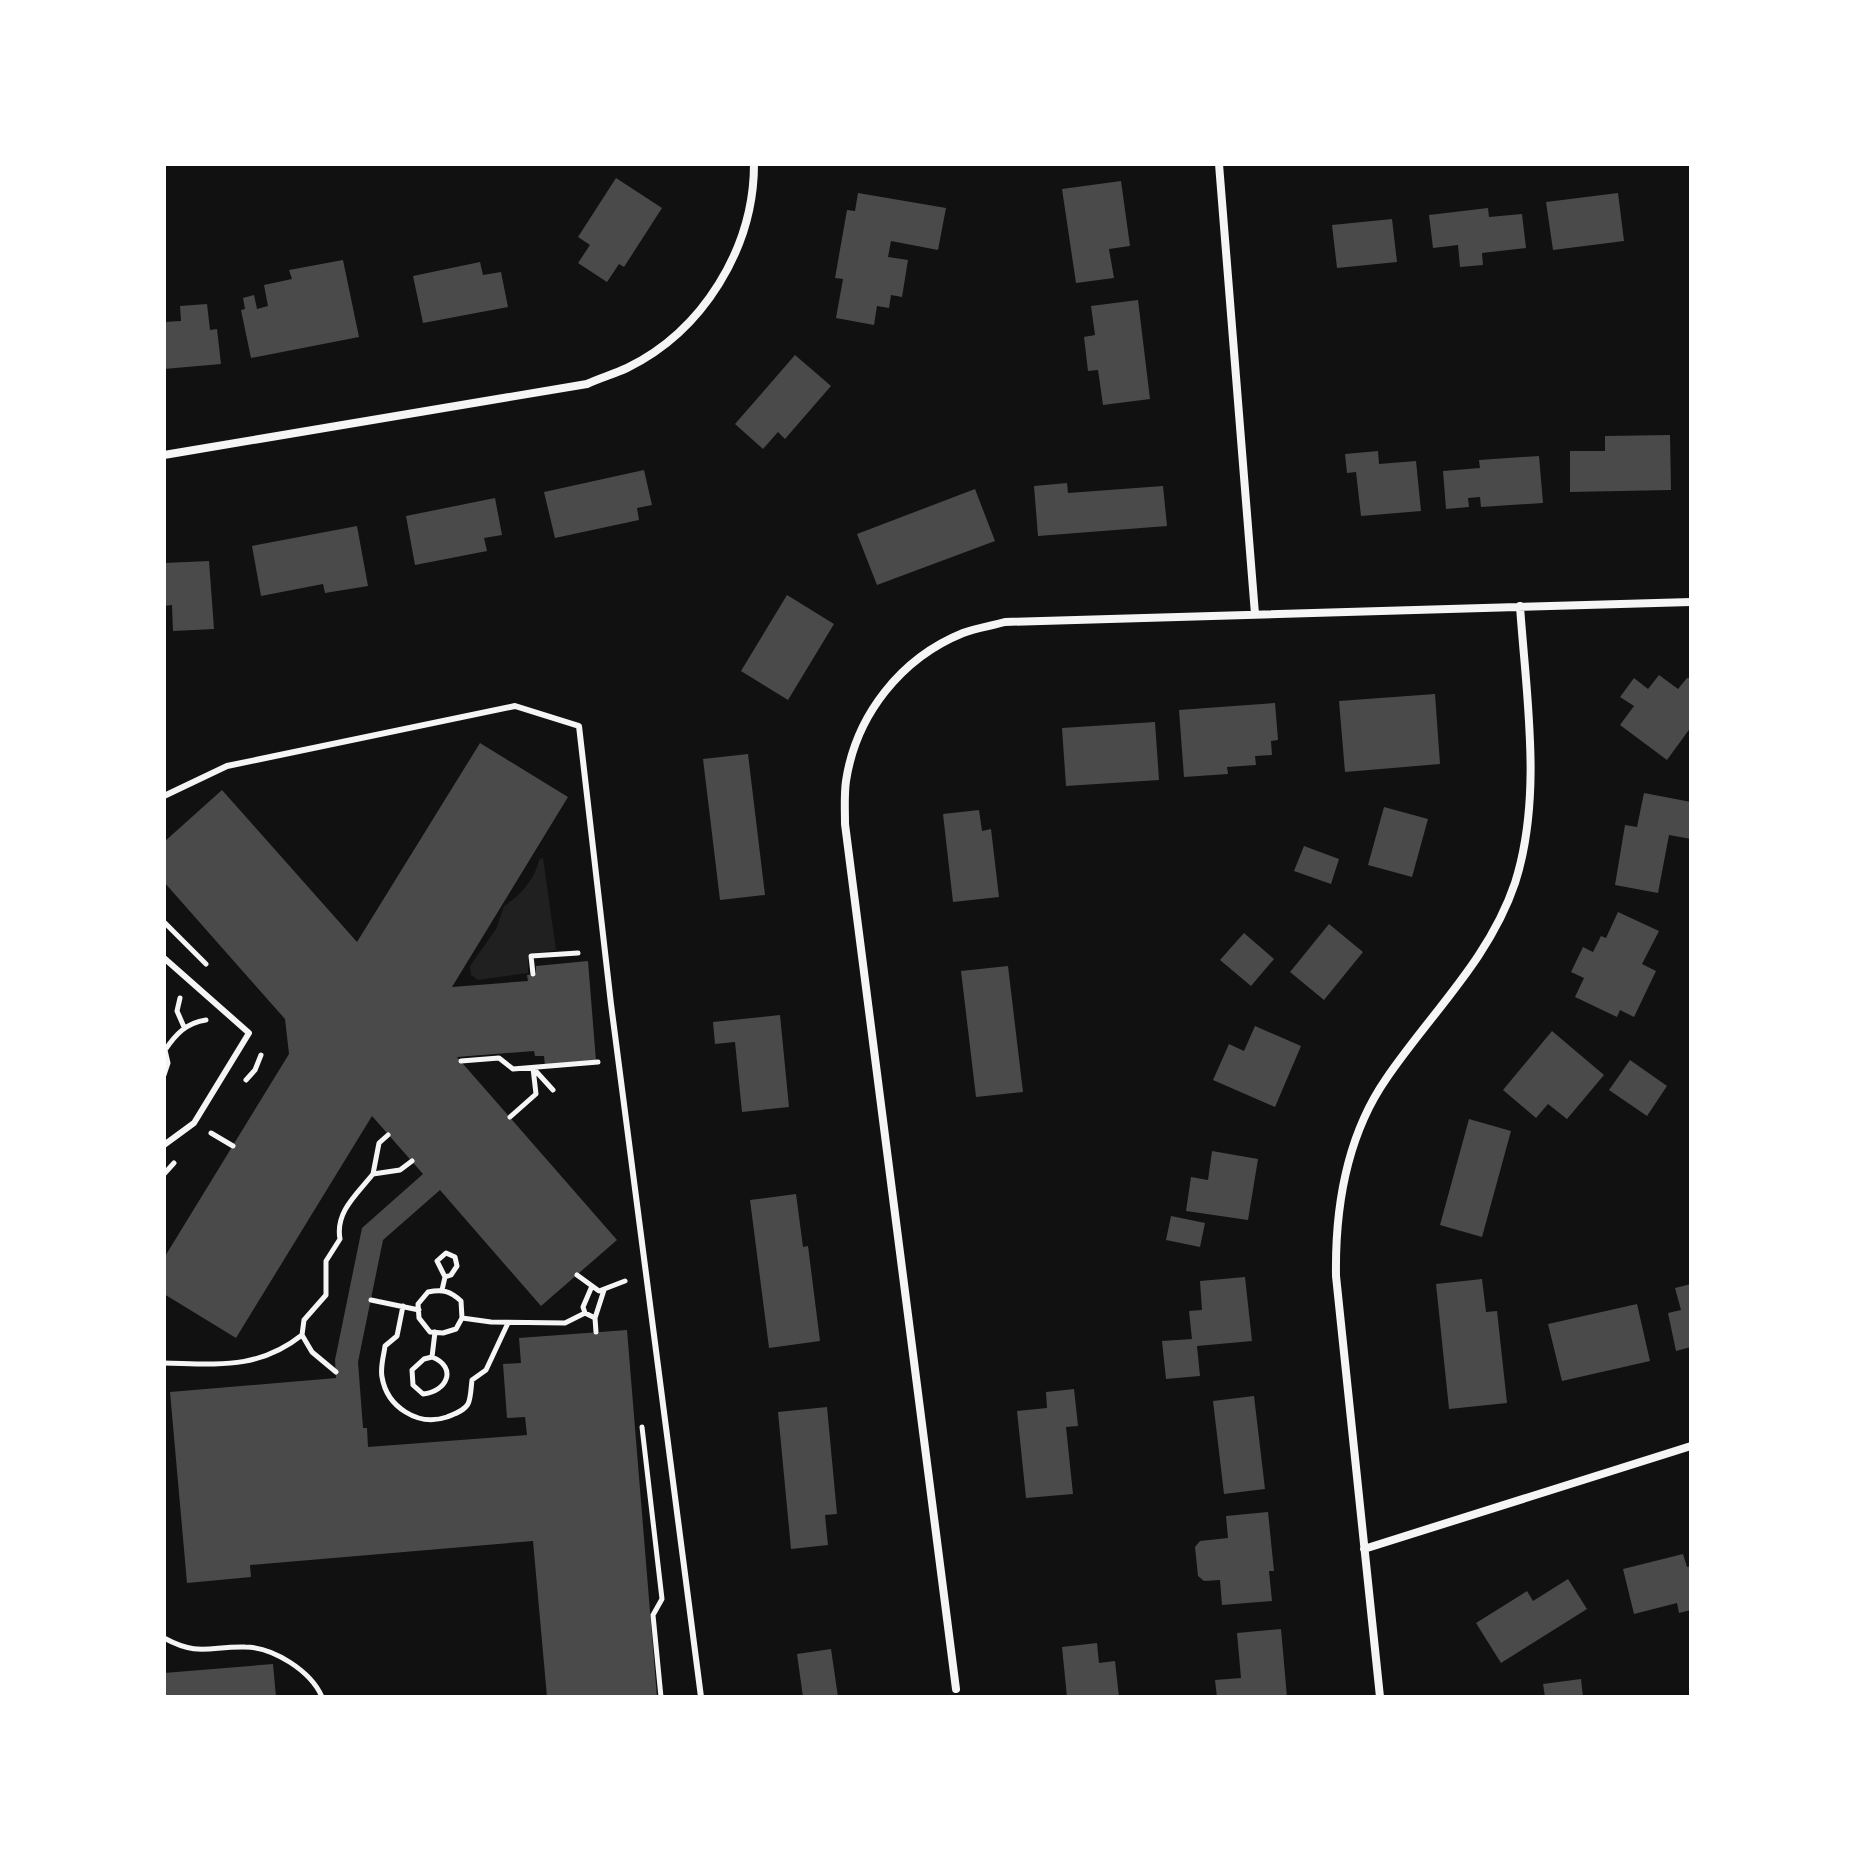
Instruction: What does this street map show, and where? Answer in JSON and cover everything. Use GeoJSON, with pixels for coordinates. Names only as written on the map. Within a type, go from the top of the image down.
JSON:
{"type":"FeatureCollection","features":[{"type":"Feature","properties":{"kind":"street"},"geometry":{"type":"LineString","coordinates":[[164,455],[587,384],[628,367],[666,344],[695,316],[722,280],[744,233],[754,185],[754,164]]}},
{"type":"Feature","properties":{"kind":"street"},"geometry":{"type":"LineString","coordinates":[[1219,164],[1255,614]]}},
{"type":"Feature","properties":{"kind":"street"},"geometry":{"type":"LineString","coordinates":[[956,1689],[845,824],[846,782],[854,748],[870,712],[894,679],[927,652],[964,633],[1005,622],[1691,602]]}},
{"type":"Feature","properties":{"kind":"street"},"geometry":{"type":"LineString","coordinates":[[1380,1697],[1336,1276],[1335,1236],[1343,1181],[1359,1129],[1385,1081],[1468,973],[1495,930],[1515,883],[1528,827],[1531,782],[1520,606]]}},
{"type":"Feature","properties":{"kind":"street"},"geometry":{"type":"LineString","coordinates":[[1364,1549],[1691,1446]]}},
{"type":"Feature","properties":{"kind":"lane"},"geometry":{"type":"LineString","coordinates":[[164,796],[227,766],[515,706],[579,726],[611,1004],[701,1697]]}},
{"type":"Feature","properties":{"kind":"lane"},"geometry":{"type":"LineString","coordinates":[[164,958],[249,1033],[194,1123],[164,1145]]}},
{"type":"Feature","properties":{"kind":"path"},"geometry":{"type":"LineString","coordinates":[[533,974],[531,956],[578,953]]}},
{"type":"Feature","properties":{"kind":"path"},"geometry":{"type":"LineString","coordinates":[[183,993],[177,1011],[184,1027]]}},
{"type":"Feature","properties":{"kind":"path"},"geometry":{"type":"LineString","coordinates":[[164,1075],[168,1063],[165,1047],[184,1027],[211,1019]]}},
{"type":"Feature","properties":{"kind":"path"},"geometry":{"type":"LineString","coordinates":[[461,1061],[499,1058],[513,1069],[599,1062]]}},
{"type":"Feature","properties":{"kind":"path"},"geometry":{"type":"LineString","coordinates":[[533,1068],[553,1090]]}},
{"type":"Feature","properties":{"kind":"path"},"geometry":{"type":"LineString","coordinates":[[510,1117],[536,1094],[533,1068]]}},
{"type":"Feature","properties":{"kind":"path"},"geometry":{"type":"LineString","coordinates":[[204,1129],[233,1146]]}},
{"type":"Feature","properties":{"kind":"path"},"geometry":{"type":"LineString","coordinates":[[336,1372],[312,1352],[302,1335],[304,1320],[326,1295],[326,1261],[340,1239],[340,1216],[373,1174],[379,1143],[388,1135]]}},
{"type":"Feature","properties":{"kind":"path"},"geometry":{"type":"LineString","coordinates":[[373,1174],[400,1170],[412,1161]]}},
{"type":"Feature","properties":{"kind":"path"},"geometry":{"type":"LineString","coordinates":[[442,1290],[445,1277],[437,1261],[446,1253],[455,1257],[457,1266],[451,1275],[445,1277]]}},
{"type":"Feature","properties":{"kind":"path"},"geometry":{"type":"LineString","coordinates":[[624,1268],[627,1295]]}},
{"type":"Feature","properties":{"kind":"path"},"geometry":{"type":"LineString","coordinates":[[577,1275],[599,1291],[625,1281]]}},
{"type":"Feature","properties":{"kind":"path"},"geometry":{"type":"LineString","coordinates":[[592,1286],[583,1307],[585,1313],[595,1318]]}},
{"type":"Feature","properties":{"kind":"path"},"geometry":{"type":"LineString","coordinates":[[596,1332],[595,1318],[604,1289]]}},
{"type":"Feature","properties":{"kind":"path"},"geometry":{"type":"LineString","coordinates":[[442,1290],[451,1292],[461,1301],[462,1318],[456,1329],[443,1333],[430,1332],[419,1318],[418,1304],[428,1292],[442,1290]]}},
{"type":"Feature","properties":{"kind":"path"},"geometry":{"type":"LineString","coordinates":[[371,1300],[419,1310]]}},
{"type":"Feature","properties":{"kind":"path"},"geometry":{"type":"LineString","coordinates":[[403,1306],[397,1336],[385,1346],[381,1374],[393,1402],[407,1414],[424,1420],[439,1419],[460,1411],[468,1404],[472,1380],[486,1370],[508,1323]]}},
{"type":"Feature","properties":{"kind":"path"},"geometry":{"type":"LineString","coordinates":[[462,1318],[508,1323],[565,1323],[585,1313]]}},
{"type":"Feature","properties":{"kind":"path"},"geometry":{"type":"LineString","coordinates":[[432,1357],[435,1332]]}},
{"type":"Feature","properties":{"kind":"path"},"geometry":{"type":"LineString","coordinates":[[164,1363],[233,1364],[263,1359],[302,1335]]}},
{"type":"Feature","properties":{"kind":"path"},"geometry":{"type":"LineString","coordinates":[[432,1357],[444,1363],[446,1382],[434,1393],[423,1394],[413,1385],[412,1370],[432,1357]]}},
{"type":"Feature","properties":{"kind":"path"},"geometry":{"type":"LineString","coordinates":[[641,1415],[662,1599],[653,1615],[661,1697]]}},
{"type":"Feature","properties":{"kind":"path"},"geometry":{"type":"LineString","coordinates":[[164,1638],[192,1650],[247,1647],[267,1652],[305,1674],[317,1686],[322,1697]]}},
{"type":"Feature","properties":{"kind":"shaded area"},"geometry":{"type":"Polygon","coordinates":[[[543,858],[556,950],[528,954],[528,973],[478,980],[471,975],[470,966],[496,929],[504,906],[526,886],[543,858]]]}},
{"type":"Feature","properties":{"kind":"building"},"geometry":{"type":"Polygon","coordinates":[[[616,178],[662,208],[624,267],[619,264],[607,282],[578,263],[590,245],[578,237],[616,178]]]}},
{"type":"Feature","properties":{"kind":"building"},"geometry":{"type":"Polygon","coordinates":[[[1121,181],[1130,246],[1109,249],[1114,278],[1076,283],[1062,189],[1121,181]]]}},
{"type":"Feature","properties":{"kind":"building"},"geometry":{"type":"Polygon","coordinates":[[[858,193],[946,208],[938,250],[891,241],[888,257],[908,260],[902,297],[891,295],[889,308],[877,306],[874,325],[836,318],[843,279],[835,278],[847,210],[855,211],[858,193]]]}},
{"type":"Feature","properties":{"kind":"building"},"geometry":{"type":"Polygon","coordinates":[[[1618,193],[1624,241],[1553,250],[1546,202],[1618,193]]]}},
{"type":"Feature","properties":{"kind":"building"},"geometry":{"type":"Polygon","coordinates":[[[1488,208],[1489,217],[1522,214],[1526,248],[1482,253],[1483,265],[1460,267],[1458,245],[1433,248],[1429,215],[1488,208]]]}},
{"type":"Feature","properties":{"kind":"building"},"geometry":{"type":"Polygon","coordinates":[[[1392,219],[1397,262],[1337,268],[1332,225],[1392,219]]]}},
{"type":"Feature","properties":{"kind":"building"},"geometry":{"type":"Polygon","coordinates":[[[343,260],[359,337],[251,358],[241,310],[245,309],[243,298],[254,295],[257,309],[268,306],[264,285],[292,279],[289,270],[343,260]]]}},
{"type":"Feature","properties":{"kind":"building"},"geometry":{"type":"Polygon","coordinates":[[[480,262],[483,275],[501,272],[508,307],[423,323],[413,276],[480,262]]]}},
{"type":"Feature","properties":{"kind":"building"},"geometry":{"type":"Polygon","coordinates":[[[1138,300],[1150,399],[1103,405],[1098,370],[1088,371],[1084,337],[1095,335],[1091,306],[1138,300]]]}},
{"type":"Feature","properties":{"kind":"building"},"geometry":{"type":"Polygon","coordinates":[[[207,304],[210,330],[217,329],[221,364],[164,369],[164,322],[181,321],[180,306],[207,304]]]}},
{"type":"Feature","properties":{"kind":"building"},"geometry":{"type":"Polygon","coordinates":[[[795,355],[831,386],[785,439],[778,432],[763,449],[735,424],[795,355]]]}},
{"type":"Feature","properties":{"kind":"building"},"geometry":{"type":"Polygon","coordinates":[[[1670,435],[1671,490],[1570,492],[1570,451],[1605,451],[1605,436],[1670,435]]]}},
{"type":"Feature","properties":{"kind":"building"},"geometry":{"type":"Polygon","coordinates":[[[1378,451],[1379,464],[1416,461],[1421,511],[1361,516],[1356,472],[1347,473],[1345,454],[1378,451]]]}},
{"type":"Feature","properties":{"kind":"building"},"geometry":{"type":"Polygon","coordinates":[[[1539,456],[1543,503],[1481,507],[1480,497],[1468,498],[1469,507],[1446,509],[1443,471],[1480,468],[1479,460],[1539,456]]]}},
{"type":"Feature","properties":{"kind":"building"},"geometry":{"type":"Polygon","coordinates":[[[644,470],[652,505],[637,508],[639,520],[555,538],[544,492],[644,470]]]}},
{"type":"Feature","properties":{"kind":"building"},"geometry":{"type":"Polygon","coordinates":[[[1067,483],[1068,493],[1163,486],[1167,526],[1038,536],[1034,486],[1067,483]]]}},
{"type":"Feature","properties":{"kind":"building"},"geometry":{"type":"Polygon","coordinates":[[[975,489],[995,541],[877,585],[857,534],[975,489]]]}},
{"type":"Feature","properties":{"kind":"building"},"geometry":{"type":"Polygon","coordinates":[[[495,498],[502,535],[484,538],[487,551],[415,565],[406,516],[495,498]]]}},
{"type":"Feature","properties":{"kind":"building"},"geometry":{"type":"Polygon","coordinates":[[[357,526],[368,586],[325,593],[323,584],[261,596],[252,546],[357,526]]]}},
{"type":"Feature","properties":{"kind":"building"},"geometry":{"type":"Polygon","coordinates":[[[209,561],[214,629],[173,631],[172,605],[164,606],[164,563],[209,561]]]}},
{"type":"Feature","properties":{"kind":"building"},"geometry":{"type":"Polygon","coordinates":[[[787,595],[834,624],[788,700],[741,671],[787,595]]]}},
{"type":"Feature","properties":{"kind":"building"},"geometry":{"type":"Polygon","coordinates":[[[1659,675],[1678,689],[1687,678],[1691,678],[1691,727],[1667,760],[1620,725],[1634,706],[1620,697],[1634,678],[1648,689],[1659,675]]]}},
{"type":"Feature","properties":{"kind":"building"},"geometry":{"type":"Polygon","coordinates":[[[1435,694],[1440,764],[1345,772],[1339,701],[1435,694]]]}},
{"type":"Feature","properties":{"kind":"building"},"geometry":{"type":"Polygon","coordinates":[[[1275,703],[1278,740],[1271,741],[1272,755],[1255,756],[1256,765],[1227,767],[1228,774],[1184,777],[1179,710],[1275,703]]]}},
{"type":"Feature","properties":{"kind":"building"},"geometry":{"type":"Polygon","coordinates":[[[1155,722],[1159,780],[1066,786],[1062,728],[1155,722]]]}},
{"type":"Feature","properties":{"kind":"building"},"geometry":{"type":"Polygon","coordinates":[[[480,743],[568,797],[452,987],[528,981],[527,975],[536,974],[536,966],[588,961],[596,1061],[545,1066],[544,1056],[535,1056],[534,1051],[457,1057],[617,1240],[541,1306],[440,1190],[383,1240],[358,1362],[363,1428],[367,1428],[368,1447],[527,1435],[525,1417],[507,1418],[503,1364],[521,1363],[519,1338],[627,1330],[657,1697],[547,1697],[533,1541],[250,1565],[251,1577],[187,1583],[170,1392],[336,1378],[335,1360],[362,1228],[423,1174],[372,1116],[236,1338],[164,1294],[164,1258],[289,1054],[285,1019],[164,882],[164,842],[222,790],[357,942],[480,743]]]}},
{"type":"Feature","properties":{"kind":"building"},"geometry":{"type":"Polygon","coordinates":[[[748,754],[765,895],[720,900],[703,759],[748,754]]]}},
{"type":"Feature","properties":{"kind":"building"},"geometry":{"type":"Polygon","coordinates":[[[1644,793],[1691,802],[1691,839],[1669,835],[1658,893],[1615,885],[1625,825],[1637,827],[1644,793]]]}},
{"type":"Feature","properties":{"kind":"building"},"geometry":{"type":"Polygon","coordinates":[[[1384,807],[1428,819],[1412,877],[1368,865],[1384,807]]]}},
{"type":"Feature","properties":{"kind":"building"},"geometry":{"type":"Polygon","coordinates":[[[979,810],[982,831],[991,829],[999,897],[953,902],[943,814],[979,810]]]}},
{"type":"Feature","properties":{"kind":"building"},"geometry":{"type":"Polygon","coordinates":[[[1304,846],[1339,859],[1331,884],[1294,871],[1304,846]]]}},
{"type":"Feature","properties":{"kind":"building"},"geometry":{"type":"Polygon","coordinates":[[[1618,912],[1659,931],[1642,964],[1656,971],[1634,1017],[1620,1010],[1617,1017],[1575,997],[1584,978],[1571,972],[1583,947],[1593,952],[1601,936],[1606,938],[1618,912]]]}},
{"type":"Feature","properties":{"kind":"building"},"geometry":{"type":"Polygon","coordinates":[[[1329,924],[1363,952],[1324,1000],[1290,972],[1329,924]]]}},
{"type":"Feature","properties":{"kind":"building"},"geometry":{"type":"Polygon","coordinates":[[[1244,933],[1274,959],[1251,986],[1220,960],[1244,933]]]}},
{"type":"Feature","properties":{"kind":"building"},"geometry":{"type":"Polygon","coordinates":[[[1008,966],[1023,1092],[976,1097],[961,971],[1008,966]]]}},
{"type":"Feature","properties":{"kind":"building"},"geometry":{"type":"Polygon","coordinates":[[[780,1015],[789,1107],[742,1112],[735,1042],[715,1044],[713,1022],[780,1015]]]}},
{"type":"Feature","properties":{"kind":"building"},"geometry":{"type":"Polygon","coordinates":[[[1255,1026],[1301,1046],[1275,1107],[1213,1080],[1229,1044],[1244,1051],[1255,1026]]]}},
{"type":"Feature","properties":{"kind":"building"},"geometry":{"type":"Polygon","coordinates":[[[1552,1031],[1604,1075],[1567,1119],[1548,1104],[1536,1118],[1503,1090],[1552,1031]]]}},
{"type":"Feature","properties":{"kind":"building"},"geometry":{"type":"Polygon","coordinates":[[[1630,1060],[1667,1086],[1647,1116],[1609,1090],[1630,1060]]]}},
{"type":"Feature","properties":{"kind":"building"},"geometry":{"type":"Polygon","coordinates":[[[1469,1119],[1511,1131],[1482,1237],[1440,1225],[1469,1119]]]}},
{"type":"Feature","properties":{"kind":"building"},"geometry":{"type":"Polygon","coordinates":[[[1212,1151],[1258,1159],[1248,1220],[1186,1211],[1191,1177],[1208,1180],[1212,1151]]]}},
{"type":"Feature","properties":{"kind":"building"},"geometry":{"type":"Polygon","coordinates":[[[796,1194],[803,1247],[808,1246],[820,1341],[769,1348],[750,1200],[796,1194]]]}},
{"type":"Feature","properties":{"kind":"building"},"geometry":{"type":"Polygon","coordinates":[[[1171,1216],[1205,1223],[1200,1247],[1166,1240],[1171,1216]]]}},
{"type":"Feature","properties":{"kind":"building"},"geometry":{"type":"Polygon","coordinates":[[[1245,1277],[1252,1341],[1197,1346],[1200,1376],[1166,1379],[1162,1341],[1192,1339],[1189,1311],[1202,1310],[1200,1281],[1245,1277]]]}},
{"type":"Feature","properties":{"kind":"building"},"geometry":{"type":"Polygon","coordinates":[[[1482,1279],[1486,1312],[1497,1311],[1507,1403],[1449,1409],[1436,1284],[1482,1279]]]}},
{"type":"Feature","properties":{"kind":"building"},"geometry":{"type":"Polygon","coordinates":[[[1691,1284],[1691,1347],[1676,1351],[1668,1313],[1681,1310],[1675,1288],[1691,1284]]]}},
{"type":"Feature","properties":{"kind":"building"},"geometry":{"type":"Polygon","coordinates":[[[1637,1304],[1650,1361],[1562,1381],[1548,1324],[1637,1304]]]}},
{"type":"Feature","properties":{"kind":"building"},"geometry":{"type":"Polygon","coordinates":[[[1074,1389],[1078,1426],[1066,1427],[1073,1494],[1026,1498],[1017,1411],[1047,1408],[1046,1392],[1074,1389]]]}},
{"type":"Feature","properties":{"kind":"building"},"geometry":{"type":"Polygon","coordinates":[[[1254,1396],[1265,1489],[1224,1494],[1213,1401],[1254,1396]]]}},
{"type":"Feature","properties":{"kind":"building"},"geometry":{"type":"Polygon","coordinates":[[[827,1407],[837,1514],[825,1515],[828,1545],[791,1549],[778,1412],[827,1407]]]}},
{"type":"Feature","properties":{"kind":"building"},"geometry":{"type":"Polygon","coordinates":[[[1268,1512],[1274,1571],[1269,1571],[1272,1601],[1222,1605],[1220,1580],[1204,1581],[1198,1576],[1195,1547],[1200,1541],[1228,1538],[1226,1516],[1268,1512]]]}},
{"type":"Feature","properties":{"kind":"building"},"geometry":{"type":"Polygon","coordinates":[[[1683,1554],[1687,1567],[1691,1566],[1691,1610],[1679,1613],[1677,1603],[1634,1614],[1623,1569],[1683,1554]]]}},
{"type":"Feature","properties":{"kind":"building"},"geometry":{"type":"Polygon","coordinates":[[[1568,1579],[1587,1609],[1501,1663],[1476,1623],[1527,1591],[1533,1601],[1568,1579]]]}},
{"type":"Feature","properties":{"kind":"building"},"geometry":{"type":"Polygon","coordinates":[[[1281,1629],[1287,1697],[1217,1697],[1215,1680],[1241,1678],[1237,1633],[1281,1629]]]}},
{"type":"Feature","properties":{"kind":"building"},"geometry":{"type":"Polygon","coordinates":[[[1097,1643],[1099,1663],[1115,1661],[1119,1697],[1067,1697],[1062,1647],[1097,1643]]]}},
{"type":"Feature","properties":{"kind":"building"},"geometry":{"type":"Polygon","coordinates":[[[831,1649],[838,1697],[803,1697],[797,1654],[831,1649]]]}},
{"type":"Feature","properties":{"kind":"building"},"geometry":{"type":"Polygon","coordinates":[[[273,1664],[276,1697],[164,1697],[164,1673],[273,1664]]]}},
{"type":"Feature","properties":{"kind":"building"},"geometry":{"type":"Polygon","coordinates":[[[1581,1679],[1583,1697],[1545,1697],[1543,1684],[1581,1679]]]}}]}
